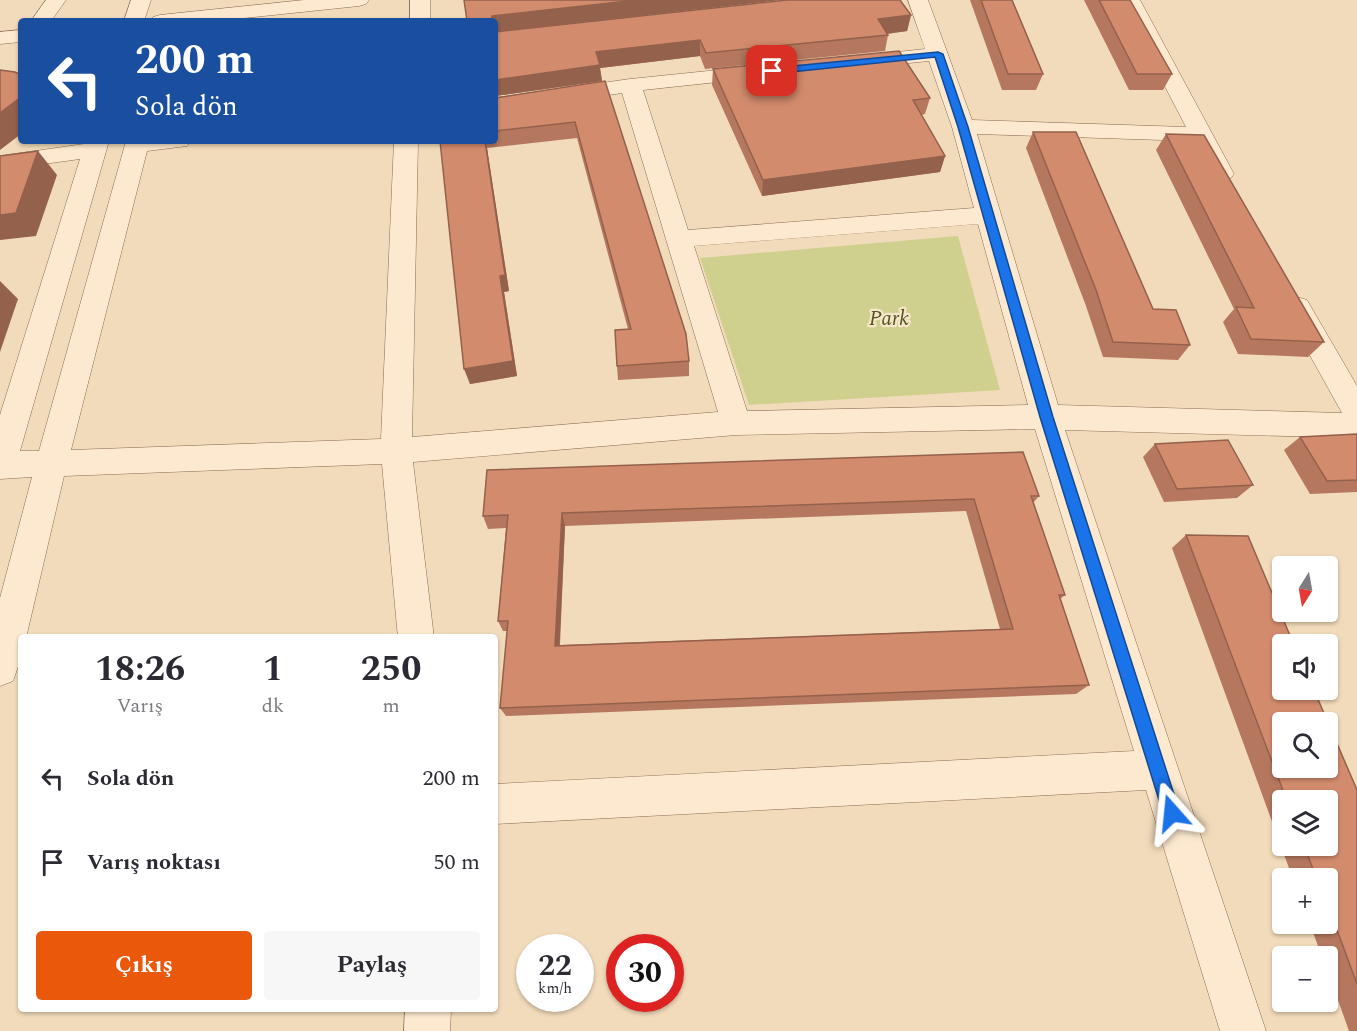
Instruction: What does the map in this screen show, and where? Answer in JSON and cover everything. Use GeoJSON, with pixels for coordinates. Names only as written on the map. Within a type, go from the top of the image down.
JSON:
{"type":"FeatureCollection","features":[{"type":"Feature","properties":{"kind":"street"},"geometry":{"type":"LineString","coordinates":[[43,18],[56,0]]}},
{"type":"Feature","properties":{"kind":"street"},"geometry":{"type":"LineString","coordinates":[[135,18],[141,0]]}},
{"type":"Feature","properties":{"kind":"street"},"geometry":{"type":"LineString","coordinates":[[167,18],[173,0]]}},
{"type":"Feature","properties":{"kind":"street"},"geometry":{"type":"LineString","coordinates":[[192,18],[215,0]]}},
{"type":"Feature","properties":{"kind":"street"},"geometry":{"type":"LineString","coordinates":[[192,18],[359,0]]}},
{"type":"Feature","properties":{"kind":"street"},"geometry":{"type":"LineString","coordinates":[[420,0],[420,18]]}},
{"type":"Feature","properties":{"kind":"street"},"geometry":{"type":"LineString","coordinates":[[918,0],[963,127],[1046,417],[1242,1031]]}},
{"type":"Feature","properties":{"kind":"street"},"geometry":{"type":"LineString","coordinates":[[1130,0],[1199,134],[1234,196]]}},
{"type":"Feature","properties":{"kind":"street"},"geometry":{"type":"LineString","coordinates":[[0,38],[18,36]]}},
{"type":"Feature","properties":{"kind":"street"},"geometry":{"type":"LineString","coordinates":[[843,64],[938,54]]}},
{"type":"Feature","properties":{"kind":"street"},"geometry":{"type":"LineString","coordinates":[[498,105],[630,85],[772,71]]}},
{"type":"Feature","properties":{"kind":"street"},"geometry":{"type":"LineString","coordinates":[[630,85],[736,423]]}},
{"type":"Feature","properties":{"kind":"street"},"geometry":{"type":"LineString","coordinates":[[963,127],[1199,134]]}},
{"type":"Feature","properties":{"kind":"street"},"geometry":{"type":"LineString","coordinates":[[0,668],[51,464],[138,144]]}},
{"type":"Feature","properties":{"kind":"street"},"geometry":{"type":"LineString","coordinates":[[406,144],[396,451],[416,634]]}},
{"type":"Feature","properties":{"kind":"street"},"geometry":{"type":"LineString","coordinates":[[0,163],[96,145],[0,465],[396,451],[736,423],[1046,417],[1357,426]]}},
{"type":"Feature","properties":{"kind":"street"},"geometry":{"type":"LineString","coordinates":[[678,239],[988,215]]}},
{"type":"Feature","properties":{"kind":"street"},"geometry":{"type":"LineString","coordinates":[[1287,289],[1357,413]]}},
{"type":"Feature","properties":{"kind":"street"},"geometry":{"type":"LineString","coordinates":[[498,804],[1157,770]]}},
{"type":"Feature","properties":{"kind":"street"},"geometry":{"type":"LineString","coordinates":[[427,1031],[428,1012]]}},
{"type":"Feature","properties":{"kind":"green space","name":"Park"},"geometry":{"type":"Polygon","coordinates":[[[958,236],[1000,390],[749,405],[700,258],[958,236]]]}},
{"type":"Feature","properties":{"kind":"building"},"geometry":{"type":"Polygon","coordinates":[[[464,0],[637,0],[492,16],[492,18],[467,18],[464,0]]]}},
{"type":"Feature","properties":{"kind":"building"},"geometry":{"type":"Polygon","coordinates":[[[787,0],[900,0],[911,15],[878,19],[888,35],[706,53],[700,40],[596,52],[600,65],[498,80],[498,32],[787,0]]]}},
{"type":"Feature","properties":{"kind":"building"},"geometry":{"type":"Polygon","coordinates":[[[981,0],[1012,0],[1043,74],[1008,74],[981,0]]]}},
{"type":"Feature","properties":{"kind":"building"},"geometry":{"type":"Polygon","coordinates":[[[1099,0],[1130,0],[1172,74],[1137,74],[1099,0]]]}},
{"type":"Feature","properties":{"kind":"building"},"geometry":{"type":"Polygon","coordinates":[[[899,51],[930,98],[913,100],[945,156],[763,180],[713,69],[899,51]]]}},
{"type":"Feature","properties":{"kind":"building"},"geometry":{"type":"Polygon","coordinates":[[[0,70],[15,72],[18,74],[18,99],[0,113],[0,70]]]}},
{"type":"Feature","properties":{"kind":"building"},"geometry":{"type":"Polygon","coordinates":[[[605,81],[686,334],[689,361],[617,366],[615,330],[631,329],[575,122],[498,131],[498,98],[605,81]]]}},
{"type":"Feature","properties":{"kind":"building"},"geometry":{"type":"Polygon","coordinates":[[[1033,132],[1076,132],[1153,309],[1176,310],[1190,345],[1113,342],[1096,290],[1033,132]]]}},
{"type":"Feature","properties":{"kind":"building"},"geometry":{"type":"Polygon","coordinates":[[[1166,134],[1204,135],[1324,342],[1251,339],[1236,307],[1254,308],[1166,134]]]}},
{"type":"Feature","properties":{"kind":"building"},"geometry":{"type":"Polygon","coordinates":[[[440,144],[485,144],[505,275],[500,276],[513,361],[464,369],[440,144]]]}},
{"type":"Feature","properties":{"kind":"building"},"geometry":{"type":"Polygon","coordinates":[[[38,151],[16,213],[0,215],[0,156],[38,151]]]}},
{"type":"Feature","properties":{"kind":"building"},"geometry":{"type":"Polygon","coordinates":[[[1357,434],[1357,480],[1327,481],[1300,437],[1357,434]]]}},
{"type":"Feature","properties":{"kind":"building"},"geometry":{"type":"Polygon","coordinates":[[[1228,440],[1253,485],[1177,489],[1155,444],[1228,440]]]}},
{"type":"Feature","properties":{"kind":"building"},"geometry":{"type":"Polygon","coordinates":[[[1023,452],[1039,496],[1031,496],[1065,595],[1059,595],[1089,685],[500,708],[508,621],[498,621],[508,515],[483,516],[487,470],[1023,452]],[[974,499],[562,513],[555,646],[1013,629],[974,499]]]}},
{"type":"Feature","properties":{"kind":"building"},"geometry":{"type":"Polygon","coordinates":[[[1186,535],[1248,536],[1272,593],[1272,622],[1284,622],[1289,634],[1272,634],[1272,700],[1318,700],[1323,712],[1272,712],[1272,761],[1186,535]]]}},
{"type":"Feature","properties":{"kind":"building"},"geometry":{"type":"Polygon","coordinates":[[[1338,746],[1357,790],[1357,984],[1338,933],[1338,868],[1313,868],[1308,856],[1338,856],[1338,790],[1283,790],[1278,778],[1338,778],[1338,746]]]}},
{"type":"Feature","properties":{"kind":"route"},"geometry":{"type":"LineString","coordinates":[[772,71],[938,54],[963,127],[1046,417],[1172,813]]}}]}
